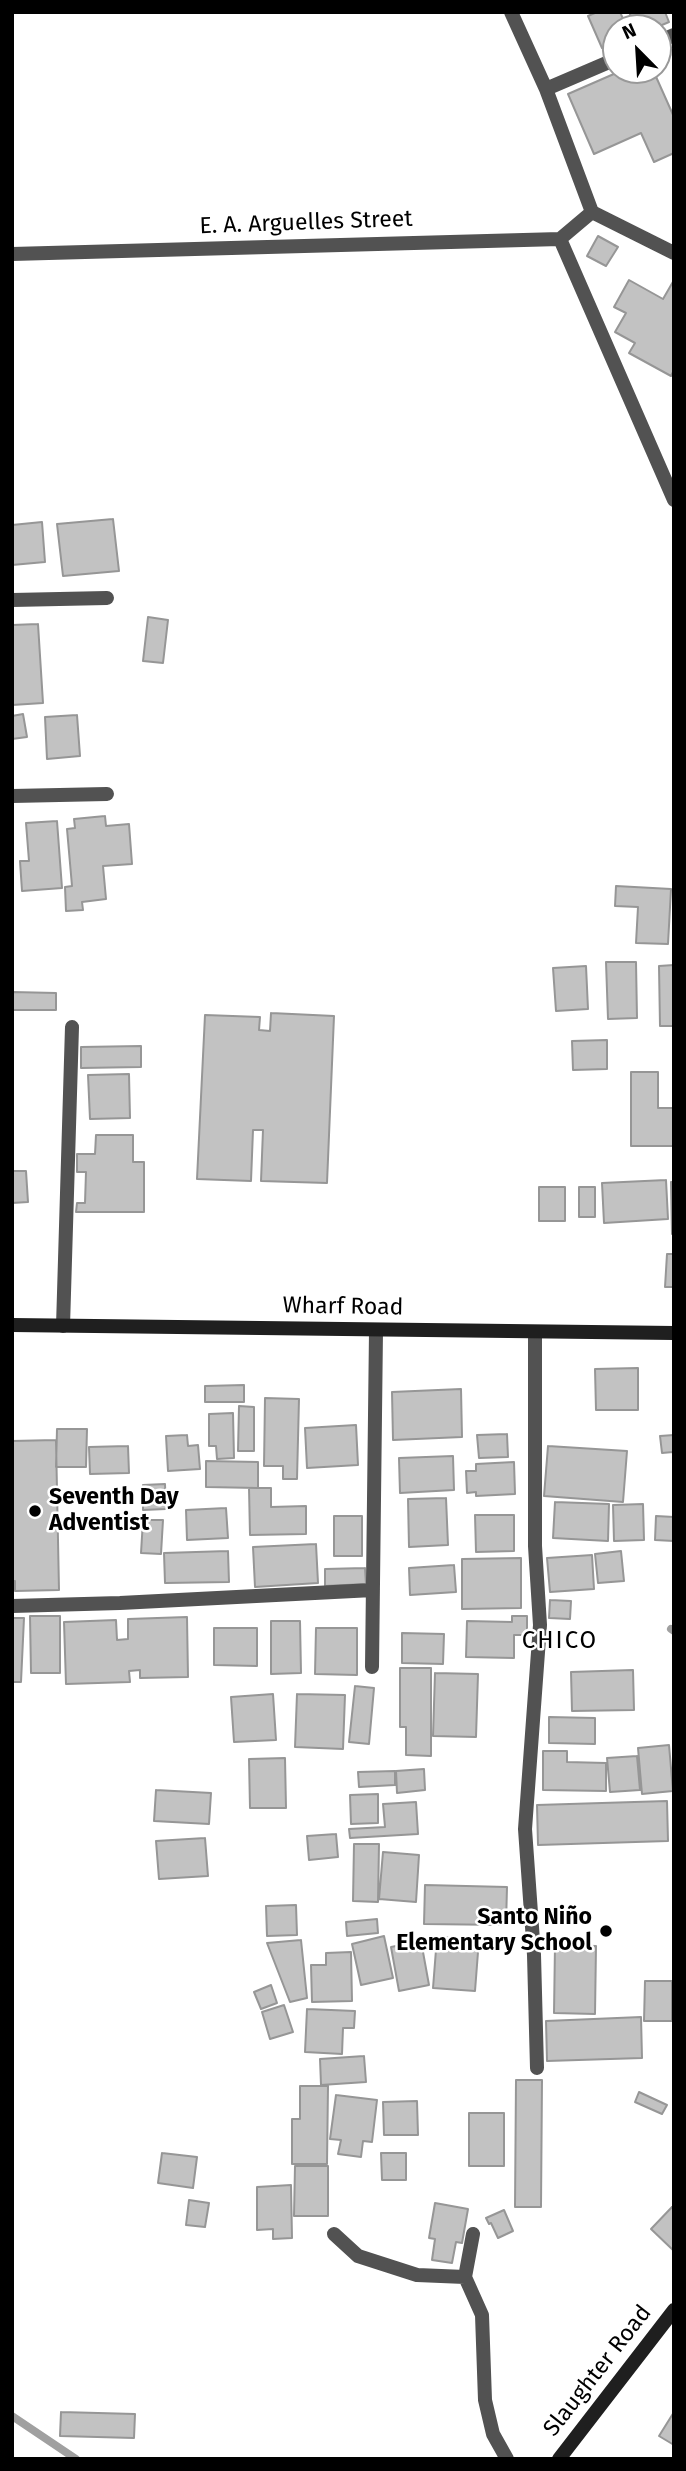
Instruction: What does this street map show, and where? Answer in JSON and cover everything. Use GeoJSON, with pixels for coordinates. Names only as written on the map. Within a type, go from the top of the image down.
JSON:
{"type":"FeatureCollection","features":[{"type":"Feature","properties":{"kind":"main road","name":"Wharf Road"},"geometry":{"type":"LineString","coordinates":[[12,1325],[674,1333]]}},
{"type":"Feature","properties":{"kind":"main road","name":"Slaughter Road"},"geometry":{"type":"LineString","coordinates":[[559,2459],[674,2310]]}},
{"type":"Feature","properties":{"kind":"street"},"geometry":{"type":"LineString","coordinates":[[511,12],[546,89],[592,212],[674,253]]}},
{"type":"Feature","properties":{"kind":"street"},"geometry":{"type":"LineString","coordinates":[[546,89],[602,66]]}},
{"type":"Feature","properties":{"kind":"street"},"geometry":{"type":"LineString","coordinates":[[592,212],[560,239],[674,500]]}},
{"type":"Feature","properties":{"kind":"street","name":"E. A. Arguelles Street"},"geometry":{"type":"LineString","coordinates":[[12,254],[560,239]]}},
{"type":"Feature","properties":{"kind":"street"},"geometry":{"type":"LineString","coordinates":[[12,600],[107,598]]}},
{"type":"Feature","properties":{"kind":"street"},"geometry":{"type":"LineString","coordinates":[[12,796],[107,794]]}},
{"type":"Feature","properties":{"kind":"street"},"geometry":{"type":"LineString","coordinates":[[63,1326],[72,1027]]}},
{"type":"Feature","properties":{"kind":"street"},"geometry":{"type":"LineString","coordinates":[[372,1667],[376,1331]]}},
{"type":"Feature","properties":{"kind":"street"},"geometry":{"type":"LineString","coordinates":[[535,1333],[535,1546],[540,1625],[525,1829],[534,1955],[537,2068]]}},
{"type":"Feature","properties":{"kind":"street"},"geometry":{"type":"LineString","coordinates":[[12,1606],[373,1590]]}},
{"type":"Feature","properties":{"kind":"street"},"geometry":{"type":"LineString","coordinates":[[334,2234],[358,2256],[417,2274],[465,2277]]}},
{"type":"Feature","properties":{"kind":"street"},"geometry":{"type":"LineString","coordinates":[[473,2234],[465,2277],[482,2315],[485,2400],[493,2434],[507,2459]]}},
{"type":"Feature","properties":{"kind":"building"},"geometry":{"type":"Polygon","coordinates":[[[597,12],[621,14],[602,14],[602,48],[588,16],[597,12]]]}},
{"type":"Feature","properties":{"kind":"building"},"geometry":{"type":"Polygon","coordinates":[[[629,12],[666,14],[630,14],[629,12]]]}},
{"type":"Feature","properties":{"kind":"building"},"geometry":{"type":"Polygon","coordinates":[[[602,79],[602,84],[659,84],[674,117],[674,153],[654,162],[641,133],[594,154],[568,94],[602,79]]]}},
{"type":"Feature","properties":{"kind":"building"},"geometry":{"type":"Polygon","coordinates":[[[598,236],[618,247],[606,266],[587,256],[598,236]]]}},
{"type":"Feature","properties":{"kind":"building"},"geometry":{"type":"Polygon","coordinates":[[[629,280],[663,299],[674,280],[674,370],[671,376],[629,353],[635,343],[615,332],[626,313],[614,307],[629,280]]]}},
{"type":"Feature","properties":{"kind":"building"},"geometry":{"type":"Polygon","coordinates":[[[113,519],[119,571],[63,576],[57,524],[113,519]]]}},
{"type":"Feature","properties":{"kind":"building"},"geometry":{"type":"Polygon","coordinates":[[[42,522],[45,562],[12,565],[12,525],[42,522]]]}},
{"type":"Feature","properties":{"kind":"building"},"geometry":{"type":"Polygon","coordinates":[[[148,617],[168,620],[163,663],[143,661],[148,617]]]}},
{"type":"Feature","properties":{"kind":"building"},"geometry":{"type":"Polygon","coordinates":[[[38,624],[43,703],[12,705],[12,625],[38,624]]]}},
{"type":"Feature","properties":{"kind":"building"},"geometry":{"type":"Polygon","coordinates":[[[23,714],[27,737],[12,739],[12,716],[23,714]]]}},
{"type":"Feature","properties":{"kind":"building"},"geometry":{"type":"Polygon","coordinates":[[[77,715],[80,756],[47,759],[45,717],[77,715]]]}},
{"type":"Feature","properties":{"kind":"building"},"geometry":{"type":"Polygon","coordinates":[[[105,816],[106,826],[129,824],[132,864],[103,866],[106,899],[82,902],[83,910],[66,911],[65,887],[72,886],[67,829],[75,828],[74,819],[105,816]]]}},
{"type":"Feature","properties":{"kind":"building"},"geometry":{"type":"Polygon","coordinates":[[[57,821],[62,888],[22,891],[20,861],[29,861],[26,823],[57,821]]]}},
{"type":"Feature","properties":{"kind":"building"},"geometry":{"type":"Polygon","coordinates":[[[616,886],[671,889],[668,944],[636,943],[638,907],[615,906],[616,886]]]}},
{"type":"Feature","properties":{"kind":"building"},"geometry":{"type":"Polygon","coordinates":[[[606,962],[636,962],[637,1018],[608,1019],[606,962]]]}},
{"type":"Feature","properties":{"kind":"building"},"geometry":{"type":"Polygon","coordinates":[[[674,965],[674,1026],[660,1026],[659,966],[674,965]]]}},
{"type":"Feature","properties":{"kind":"building"},"geometry":{"type":"Polygon","coordinates":[[[586,966],[588,1009],[556,1011],[553,968],[586,966]]]}},
{"type":"Feature","properties":{"kind":"building"},"geometry":{"type":"Polygon","coordinates":[[[12,992],[56,993],[56,1010],[12,1010],[12,992]]]}},
{"type":"Feature","properties":{"kind":"building"},"geometry":{"type":"Polygon","coordinates":[[[271,1013],[334,1016],[327,1183],[261,1181],[263,1130],[253,1130],[251,1181],[197,1179],[205,1015],[260,1017],[259,1030],[270,1031],[271,1013]]]}},
{"type":"Feature","properties":{"kind":"building"},"geometry":{"type":"Polygon","coordinates":[[[607,1040],[607,1069],[573,1070],[572,1041],[607,1040]]]}},
{"type":"Feature","properties":{"kind":"building"},"geometry":{"type":"Polygon","coordinates":[[[141,1046],[141,1067],[81,1068],[81,1047],[141,1046]]]}},
{"type":"Feature","properties":{"kind":"building"},"geometry":{"type":"Polygon","coordinates":[[[631,1072],[658,1072],[658,1108],[674,1108],[674,1146],[631,1146],[631,1072]]]}},
{"type":"Feature","properties":{"kind":"building"},"geometry":{"type":"Polygon","coordinates":[[[129,1074],[130,1118],[90,1119],[88,1075],[129,1074]]]}},
{"type":"Feature","properties":{"kind":"building"},"geometry":{"type":"Polygon","coordinates":[[[96,1135],[133,1135],[133,1162],[144,1162],[144,1212],[76,1212],[77,1203],[85,1203],[86,1172],[77,1172],[77,1154],[95,1154],[96,1135]]]}},
{"type":"Feature","properties":{"kind":"building"},"geometry":{"type":"Polygon","coordinates":[[[12,1171],[26,1171],[28,1202],[12,1203],[12,1171]]]}},
{"type":"Feature","properties":{"kind":"building"},"geometry":{"type":"Polygon","coordinates":[[[666,1180],[668,1219],[604,1223],[602,1183],[666,1180]]]}},
{"type":"Feature","properties":{"kind":"building"},"geometry":{"type":"Polygon","coordinates":[[[671,1182],[674,1182],[674,1234],[672,1234],[671,1182]]]}},
{"type":"Feature","properties":{"kind":"building"},"geometry":{"type":"Polygon","coordinates":[[[539,1187],[565,1187],[565,1221],[539,1221],[539,1187]]]}},
{"type":"Feature","properties":{"kind":"building"},"geometry":{"type":"Polygon","coordinates":[[[579,1187],[595,1187],[595,1217],[579,1217],[579,1187]]]}},
{"type":"Feature","properties":{"kind":"building"},"geometry":{"type":"Polygon","coordinates":[[[667,1254],[674,1254],[674,1287],[665,1287],[667,1254]]]}},
{"type":"Feature","properties":{"kind":"building"},"geometry":{"type":"Polygon","coordinates":[[[638,1368],[638,1410],[596,1410],[595,1369],[638,1368]]]}},
{"type":"Feature","properties":{"kind":"building"},"geometry":{"type":"Polygon","coordinates":[[[244,1385],[244,1402],[205,1402],[205,1386],[244,1385]]]}},
{"type":"Feature","properties":{"kind":"building"},"geometry":{"type":"Polygon","coordinates":[[[461,1389],[462,1437],[393,1440],[392,1392],[461,1389]]]}},
{"type":"Feature","properties":{"kind":"building"},"geometry":{"type":"Polygon","coordinates":[[[265,1398],[299,1399],[297,1479],[283,1479],[283,1466],[264,1466],[265,1398]]]}},
{"type":"Feature","properties":{"kind":"building"},"geometry":{"type":"Polygon","coordinates":[[[239,1406],[254,1407],[254,1451],[238,1451],[239,1406]]]}},
{"type":"Feature","properties":{"kind":"building"},"geometry":{"type":"Polygon","coordinates":[[[233,1413],[234,1458],[217,1459],[216,1446],[209,1446],[209,1414],[233,1413]]]}},
{"type":"Feature","properties":{"kind":"building"},"geometry":{"type":"Polygon","coordinates":[[[356,1425],[358,1465],[307,1468],[305,1428],[356,1425]]]}},
{"type":"Feature","properties":{"kind":"building"},"geometry":{"type":"Polygon","coordinates":[[[57,1429],[87,1429],[86,1467],[56,1467],[57,1429]]]}},
{"type":"Feature","properties":{"kind":"building"},"geometry":{"type":"Polygon","coordinates":[[[507,1434],[508,1457],[479,1458],[477,1435],[507,1434]]]}},
{"type":"Feature","properties":{"kind":"building"},"geometry":{"type":"Polygon","coordinates":[[[187,1435],[188,1446],[198,1445],[200,1469],[168,1471],[166,1436],[187,1435]]]}},
{"type":"Feature","properties":{"kind":"building"},"geometry":{"type":"Polygon","coordinates":[[[674,1435],[674,1454],[662,1453],[660,1436],[674,1435]]]}},
{"type":"Feature","properties":{"kind":"building","name":"Seventh Day Adventist"},"geometry":{"type":"Polygon","coordinates":[[[56,1440],[59,1590],[15,1591],[15,1581],[12,1581],[12,1441],[56,1440]]]}},
{"type":"Feature","properties":{"kind":"building"},"geometry":{"type":"Polygon","coordinates":[[[128,1446],[129,1473],[90,1474],[89,1447],[128,1446]]]}},
{"type":"Feature","properties":{"kind":"building"},"geometry":{"type":"Polygon","coordinates":[[[548,1446],[627,1451],[623,1502],[544,1496],[548,1446]]]}},
{"type":"Feature","properties":{"kind":"building"},"geometry":{"type":"Polygon","coordinates":[[[453,1456],[454,1490],[400,1493],[399,1458],[453,1456]]]}},
{"type":"Feature","properties":{"kind":"building"},"geometry":{"type":"Polygon","coordinates":[[[206,1461],[258,1462],[258,1488],[206,1487],[206,1461]]]}},
{"type":"Feature","properties":{"kind":"building"},"geometry":{"type":"Polygon","coordinates":[[[514,1462],[515,1494],[476,1496],[476,1492],[467,1493],[466,1471],[476,1471],[476,1464],[514,1462]]]}},
{"type":"Feature","properties":{"kind":"building"},"geometry":{"type":"Polygon","coordinates":[[[165,1484],[166,1509],[143,1510],[143,1485],[165,1484]]]}},
{"type":"Feature","properties":{"kind":"building"},"geometry":{"type":"Polygon","coordinates":[[[249,1488],[271,1488],[271,1507],[306,1506],[306,1534],[250,1535],[249,1488]]]}},
{"type":"Feature","properties":{"kind":"building"},"geometry":{"type":"Polygon","coordinates":[[[446,1498],[448,1545],[409,1547],[408,1499],[446,1498]]]}},
{"type":"Feature","properties":{"kind":"building"},"geometry":{"type":"Polygon","coordinates":[[[555,1502],[609,1504],[608,1541],[553,1538],[555,1502]]]}},
{"type":"Feature","properties":{"kind":"building"},"geometry":{"type":"Polygon","coordinates":[[[643,1504],[644,1540],[614,1541],[613,1505],[643,1504]]]}},
{"type":"Feature","properties":{"kind":"building"},"geometry":{"type":"Polygon","coordinates":[[[226,1508],[228,1538],[187,1540],[186,1510],[226,1508]]]}},
{"type":"Feature","properties":{"kind":"building"},"geometry":{"type":"Polygon","coordinates":[[[475,1515],[514,1515],[514,1551],[476,1552],[475,1515]]]}},
{"type":"Feature","properties":{"kind":"building"},"geometry":{"type":"Polygon","coordinates":[[[334,1516],[362,1516],[362,1556],[334,1556],[334,1516]]]}},
{"type":"Feature","properties":{"kind":"building"},"geometry":{"type":"Polygon","coordinates":[[[656,1516],[674,1517],[674,1541],[655,1540],[656,1516]]]}},
{"type":"Feature","properties":{"kind":"building"},"geometry":{"type":"Polygon","coordinates":[[[143,1520],[163,1520],[161,1554],[141,1553],[143,1520]]]}},
{"type":"Feature","properties":{"kind":"building"},"geometry":{"type":"Polygon","coordinates":[[[316,1544],[318,1583],[255,1587],[253,1547],[316,1544]]]}},
{"type":"Feature","properties":{"kind":"building"},"geometry":{"type":"Polygon","coordinates":[[[228,1551],[229,1582],[165,1583],[164,1553],[228,1551]]]}},
{"type":"Feature","properties":{"kind":"building"},"geometry":{"type":"Polygon","coordinates":[[[621,1551],[624,1581],[598,1583],[595,1554],[621,1551]]]}},
{"type":"Feature","properties":{"kind":"building"},"geometry":{"type":"Polygon","coordinates":[[[592,1555],[594,1589],[550,1592],[547,1558],[592,1555]]]}},
{"type":"Feature","properties":{"kind":"building"},"geometry":{"type":"Polygon","coordinates":[[[521,1558],[521,1608],[462,1609],[462,1559],[521,1558]]]}},
{"type":"Feature","properties":{"kind":"building"},"geometry":{"type":"Polygon","coordinates":[[[454,1565],[456,1592],[410,1595],[409,1568],[454,1565]]]}},
{"type":"Feature","properties":{"kind":"building"},"geometry":{"type":"Polygon","coordinates":[[[365,1568],[366,1584],[325,1586],[325,1569],[365,1568]]]}},
{"type":"Feature","properties":{"kind":"building"},"geometry":{"type":"Polygon","coordinates":[[[550,1600],[571,1601],[570,1619],[549,1618],[550,1600]]]}},
{"type":"Feature","properties":{"kind":"building"},"geometry":{"type":"Polygon","coordinates":[[[30,1616],[60,1616],[60,1673],[31,1673],[30,1616]]]}},
{"type":"Feature","properties":{"kind":"building"},"geometry":{"type":"Polygon","coordinates":[[[512,1616],[527,1616],[527,1635],[514,1635],[514,1658],[466,1657],[467,1621],[512,1622],[512,1616]]]}},
{"type":"Feature","properties":{"kind":"building"},"geometry":{"type":"Polygon","coordinates":[[[187,1617],[188,1677],[140,1678],[140,1670],[129,1671],[130,1682],[66,1684],[64,1622],[116,1620],[117,1640],[128,1639],[128,1619],[187,1617]]]}},
{"type":"Feature","properties":{"kind":"building"},"geometry":{"type":"Polygon","coordinates":[[[12,1618],[24,1618],[21,1682],[12,1682],[12,1618]]]}},
{"type":"Feature","properties":{"kind":"building"},"geometry":{"type":"Polygon","coordinates":[[[271,1621],[300,1621],[301,1673],[271,1674],[271,1621]]]}},
{"type":"Feature","properties":{"kind":"building"},"geometry":{"type":"Polygon","coordinates":[[[214,1628],[257,1628],[257,1666],[214,1665],[214,1628]]]}},
{"type":"Feature","properties":{"kind":"building"},"geometry":{"type":"Polygon","coordinates":[[[316,1628],[357,1628],[357,1675],[315,1674],[316,1628]]]}},
{"type":"Feature","properties":{"kind":"building"},"geometry":{"type":"Polygon","coordinates":[[[402,1633],[444,1634],[443,1664],[402,1663],[402,1633]]]}},
{"type":"Feature","properties":{"kind":"building"},"geometry":{"type":"Polygon","coordinates":[[[400,1668],[431,1668],[431,1756],[406,1755],[406,1727],[400,1727],[400,1668]]]}},
{"type":"Feature","properties":{"kind":"building"},"geometry":{"type":"Polygon","coordinates":[[[633,1670],[634,1710],[572,1711],[571,1672],[633,1670]]]}},
{"type":"Feature","properties":{"kind":"building"},"geometry":{"type":"Polygon","coordinates":[[[435,1673],[478,1674],[476,1737],[433,1736],[435,1673]]]}},
{"type":"Feature","properties":{"kind":"building"},"geometry":{"type":"Polygon","coordinates":[[[355,1686],[374,1688],[369,1744],[349,1742],[355,1686]]]}},
{"type":"Feature","properties":{"kind":"building"},"geometry":{"type":"Polygon","coordinates":[[[273,1694],[276,1740],[234,1742],[231,1697],[273,1694]]]}},
{"type":"Feature","properties":{"kind":"building"},"geometry":{"type":"Polygon","coordinates":[[[297,1694],[345,1695],[343,1749],[295,1747],[297,1694]]]}},
{"type":"Feature","properties":{"kind":"building"},"geometry":{"type":"Polygon","coordinates":[[[549,1717],[595,1718],[595,1744],[549,1743],[549,1717]]]}},
{"type":"Feature","properties":{"kind":"building"},"geometry":{"type":"Polygon","coordinates":[[[669,1745],[673,1791],[642,1794],[638,1748],[669,1745]]]}},
{"type":"Feature","properties":{"kind":"building"},"geometry":{"type":"Polygon","coordinates":[[[543,1751],[567,1751],[567,1762],[606,1763],[606,1791],[543,1790],[543,1751]]]}},
{"type":"Feature","properties":{"kind":"building"},"geometry":{"type":"Polygon","coordinates":[[[637,1756],[640,1790],[610,1792],[607,1758],[637,1756]]]}},
{"type":"Feature","properties":{"kind":"building"},"geometry":{"type":"Polygon","coordinates":[[[285,1758],[286,1808],[250,1808],[249,1759],[285,1758]]]}},
{"type":"Feature","properties":{"kind":"building"},"geometry":{"type":"Polygon","coordinates":[[[424,1769],[425,1790],[397,1793],[396,1771],[424,1769]]]}},
{"type":"Feature","properties":{"kind":"building"},"geometry":{"type":"Polygon","coordinates":[[[395,1771],[395,1785],[359,1787],[358,1772],[395,1771]]]}},
{"type":"Feature","properties":{"kind":"building"},"geometry":{"type":"Polygon","coordinates":[[[156,1790],[211,1793],[209,1824],[154,1821],[156,1790]]]}},
{"type":"Feature","properties":{"kind":"building"},"geometry":{"type":"Polygon","coordinates":[[[378,1794],[378,1823],[351,1824],[350,1795],[378,1794]]]}},
{"type":"Feature","properties":{"kind":"building"},"geometry":{"type":"Polygon","coordinates":[[[667,1801],[668,1841],[538,1845],[537,1805],[667,1801]]]}},
{"type":"Feature","properties":{"kind":"building"},"geometry":{"type":"Polygon","coordinates":[[[416,1802],[418,1834],[350,1838],[349,1829],[385,1827],[383,1804],[416,1802]]]}},
{"type":"Feature","properties":{"kind":"building"},"geometry":{"type":"Polygon","coordinates":[[[336,1834],[338,1857],[309,1860],[307,1836],[336,1834]]]}},
{"type":"Feature","properties":{"kind":"building"},"geometry":{"type":"Polygon","coordinates":[[[205,1838],[208,1876],[159,1879],[156,1841],[205,1838]]]}},
{"type":"Feature","properties":{"kind":"building"},"geometry":{"type":"Polygon","coordinates":[[[354,1844],[379,1844],[378,1902],[353,1901],[354,1844]]]}},
{"type":"Feature","properties":{"kind":"building"},"geometry":{"type":"Polygon","coordinates":[[[383,1852],[419,1855],[416,1902],[379,1899],[383,1852]]]}},
{"type":"Feature","properties":{"kind":"building"},"geometry":{"type":"Polygon","coordinates":[[[425,1885],[507,1887],[506,1925],[424,1924],[425,1885]]]}},
{"type":"Feature","properties":{"kind":"building"},"geometry":{"type":"Polygon","coordinates":[[[296,1905],[297,1935],[267,1936],[266,1906],[296,1905]]]}},
{"type":"Feature","properties":{"kind":"building"},"geometry":{"type":"Polygon","coordinates":[[[377,1919],[378,1933],[347,1936],[346,1922],[377,1919]]]}},
{"type":"Feature","properties":{"kind":"building"},"geometry":{"type":"Polygon","coordinates":[[[384,1936],[393,1978],[361,1985],[352,1944],[384,1936]]]}},
{"type":"Feature","properties":{"kind":"building"},"geometry":{"type":"Polygon","coordinates":[[[437,1937],[479,1939],[475,1991],[433,1988],[437,1937]]]}},
{"type":"Feature","properties":{"kind":"building"},"geometry":{"type":"Polygon","coordinates":[[[301,1940],[307,1998],[290,2002],[267,1943],[301,1940]]]}},
{"type":"Feature","properties":{"kind":"building"},"geometry":{"type":"Polygon","coordinates":[[[421,1941],[429,1985],[399,1991],[391,1947],[421,1941]]]}},
{"type":"Feature","properties":{"kind":"building"},"geometry":{"type":"Polygon","coordinates":[[[555,1945],[596,1946],[595,2014],[554,2013],[555,1945]]]}},
{"type":"Feature","properties":{"kind":"building"},"geometry":{"type":"Polygon","coordinates":[[[351,1952],[352,2001],[312,2002],[311,1965],[326,1965],[326,1953],[351,1952]]]}},
{"type":"Feature","properties":{"kind":"building"},"geometry":{"type":"Polygon","coordinates":[[[645,1981],[672,1981],[672,2021],[644,2021],[645,1981]]]}},
{"type":"Feature","properties":{"kind":"building"},"geometry":{"type":"Polygon","coordinates":[[[271,1985],[277,2003],[261,2009],[254,1992],[271,1985]]]}},
{"type":"Feature","properties":{"kind":"building"},"geometry":{"type":"Polygon","coordinates":[[[284,2005],[293,2032],[270,2039],[262,2012],[284,2005]]]}},
{"type":"Feature","properties":{"kind":"building"},"geometry":{"type":"Polygon","coordinates":[[[307,2009],[355,2011],[354,2028],[343,2028],[342,2054],[305,2052],[307,2009]]]}},
{"type":"Feature","properties":{"kind":"building"},"geometry":{"type":"Polygon","coordinates":[[[641,2017],[642,2058],[547,2061],[546,2021],[641,2017]]]}},
{"type":"Feature","properties":{"kind":"building"},"geometry":{"type":"Polygon","coordinates":[[[364,2056],[366,2082],[321,2085],[320,2059],[364,2056]]]}},
{"type":"Feature","properties":{"kind":"building"},"geometry":{"type":"Polygon","coordinates":[[[516,2080],[542,2080],[541,2207],[515,2207],[516,2080]]]}},
{"type":"Feature","properties":{"kind":"building"},"geometry":{"type":"Polygon","coordinates":[[[300,2086],[328,2086],[327,2164],[292,2164],[292,2119],[300,2119],[300,2086]]]}},
{"type":"Feature","properties":{"kind":"building"},"geometry":{"type":"Polygon","coordinates":[[[639,2092],[667,2105],[662,2114],[635,2102],[639,2092]]]}},
{"type":"Feature","properties":{"kind":"building"},"geometry":{"type":"Polygon","coordinates":[[[336,2095],[377,2100],[372,2142],[363,2141],[361,2157],[338,2154],[341,2140],[330,2139],[336,2095]]]}},
{"type":"Feature","properties":{"kind":"building"},"geometry":{"type":"Polygon","coordinates":[[[417,2101],[418,2135],[384,2135],[383,2102],[417,2101]]]}},
{"type":"Feature","properties":{"kind":"building"},"geometry":{"type":"Polygon","coordinates":[[[469,2113],[504,2113],[504,2166],[469,2166],[469,2113]]]}},
{"type":"Feature","properties":{"kind":"building"},"geometry":{"type":"Polygon","coordinates":[[[162,2153],[197,2157],[193,2188],[158,2183],[162,2153]]]}},
{"type":"Feature","properties":{"kind":"building"},"geometry":{"type":"Polygon","coordinates":[[[381,2153],[406,2153],[406,2180],[382,2180],[381,2153]]]}},
{"type":"Feature","properties":{"kind":"building"},"geometry":{"type":"Polygon","coordinates":[[[295,2166],[328,2166],[328,2216],[294,2216],[295,2166]]]}},
{"type":"Feature","properties":{"kind":"building"},"geometry":{"type":"Polygon","coordinates":[[[291,2185],[292,2238],[273,2239],[273,2229],[257,2230],[257,2187],[291,2185]]]}},
{"type":"Feature","properties":{"kind":"building"},"geometry":{"type":"Polygon","coordinates":[[[189,2200],[209,2203],[205,2227],[186,2225],[189,2200]]]}},
{"type":"Feature","properties":{"kind":"building"},"geometry":{"type":"Polygon","coordinates":[[[435,2203],[468,2209],[462,2243],[456,2242],[452,2263],[432,2260],[435,2239],[429,2238],[435,2203]]]}},
{"type":"Feature","properties":{"kind":"building"},"geometry":{"type":"Polygon","coordinates":[[[672,2207],[674,2209],[674,2251],[651,2229],[672,2207]]]}},
{"type":"Feature","properties":{"kind":"building"},"geometry":{"type":"Polygon","coordinates":[[[504,2210],[513,2231],[498,2238],[486,2218],[504,2210]]]}},
{"type":"Feature","properties":{"kind":"building"},"geometry":{"type":"Polygon","coordinates":[[[61,2412],[135,2414],[134,2438],[60,2436],[61,2412]]]}},
{"type":"Feature","properties":{"kind":"building"},"geometry":{"type":"Polygon","coordinates":[[[674,2412],[674,2445],[659,2436],[674,2412]]]}},
{"type":"Feature","properties":{"kind":"waterway"},"geometry":{"type":"LineString","coordinates":[[12,2416],[76,2459]]}},
{"type":"Feature","properties":{"kind":"place","name":"Seventh Day Adventist"},"geometry":{"type":"Point","coordinates":[35,1511]}},
{"type":"Feature","properties":{"kind":"place","name":"Santo Niño Elementary School"},"geometry":{"type":"Point","coordinates":[606,1931]}},
{"type":"Feature","properties":{"kind":"district","name":"CHICO"},"geometry":{"type":"Point","coordinates":[560,1641]}}]}
